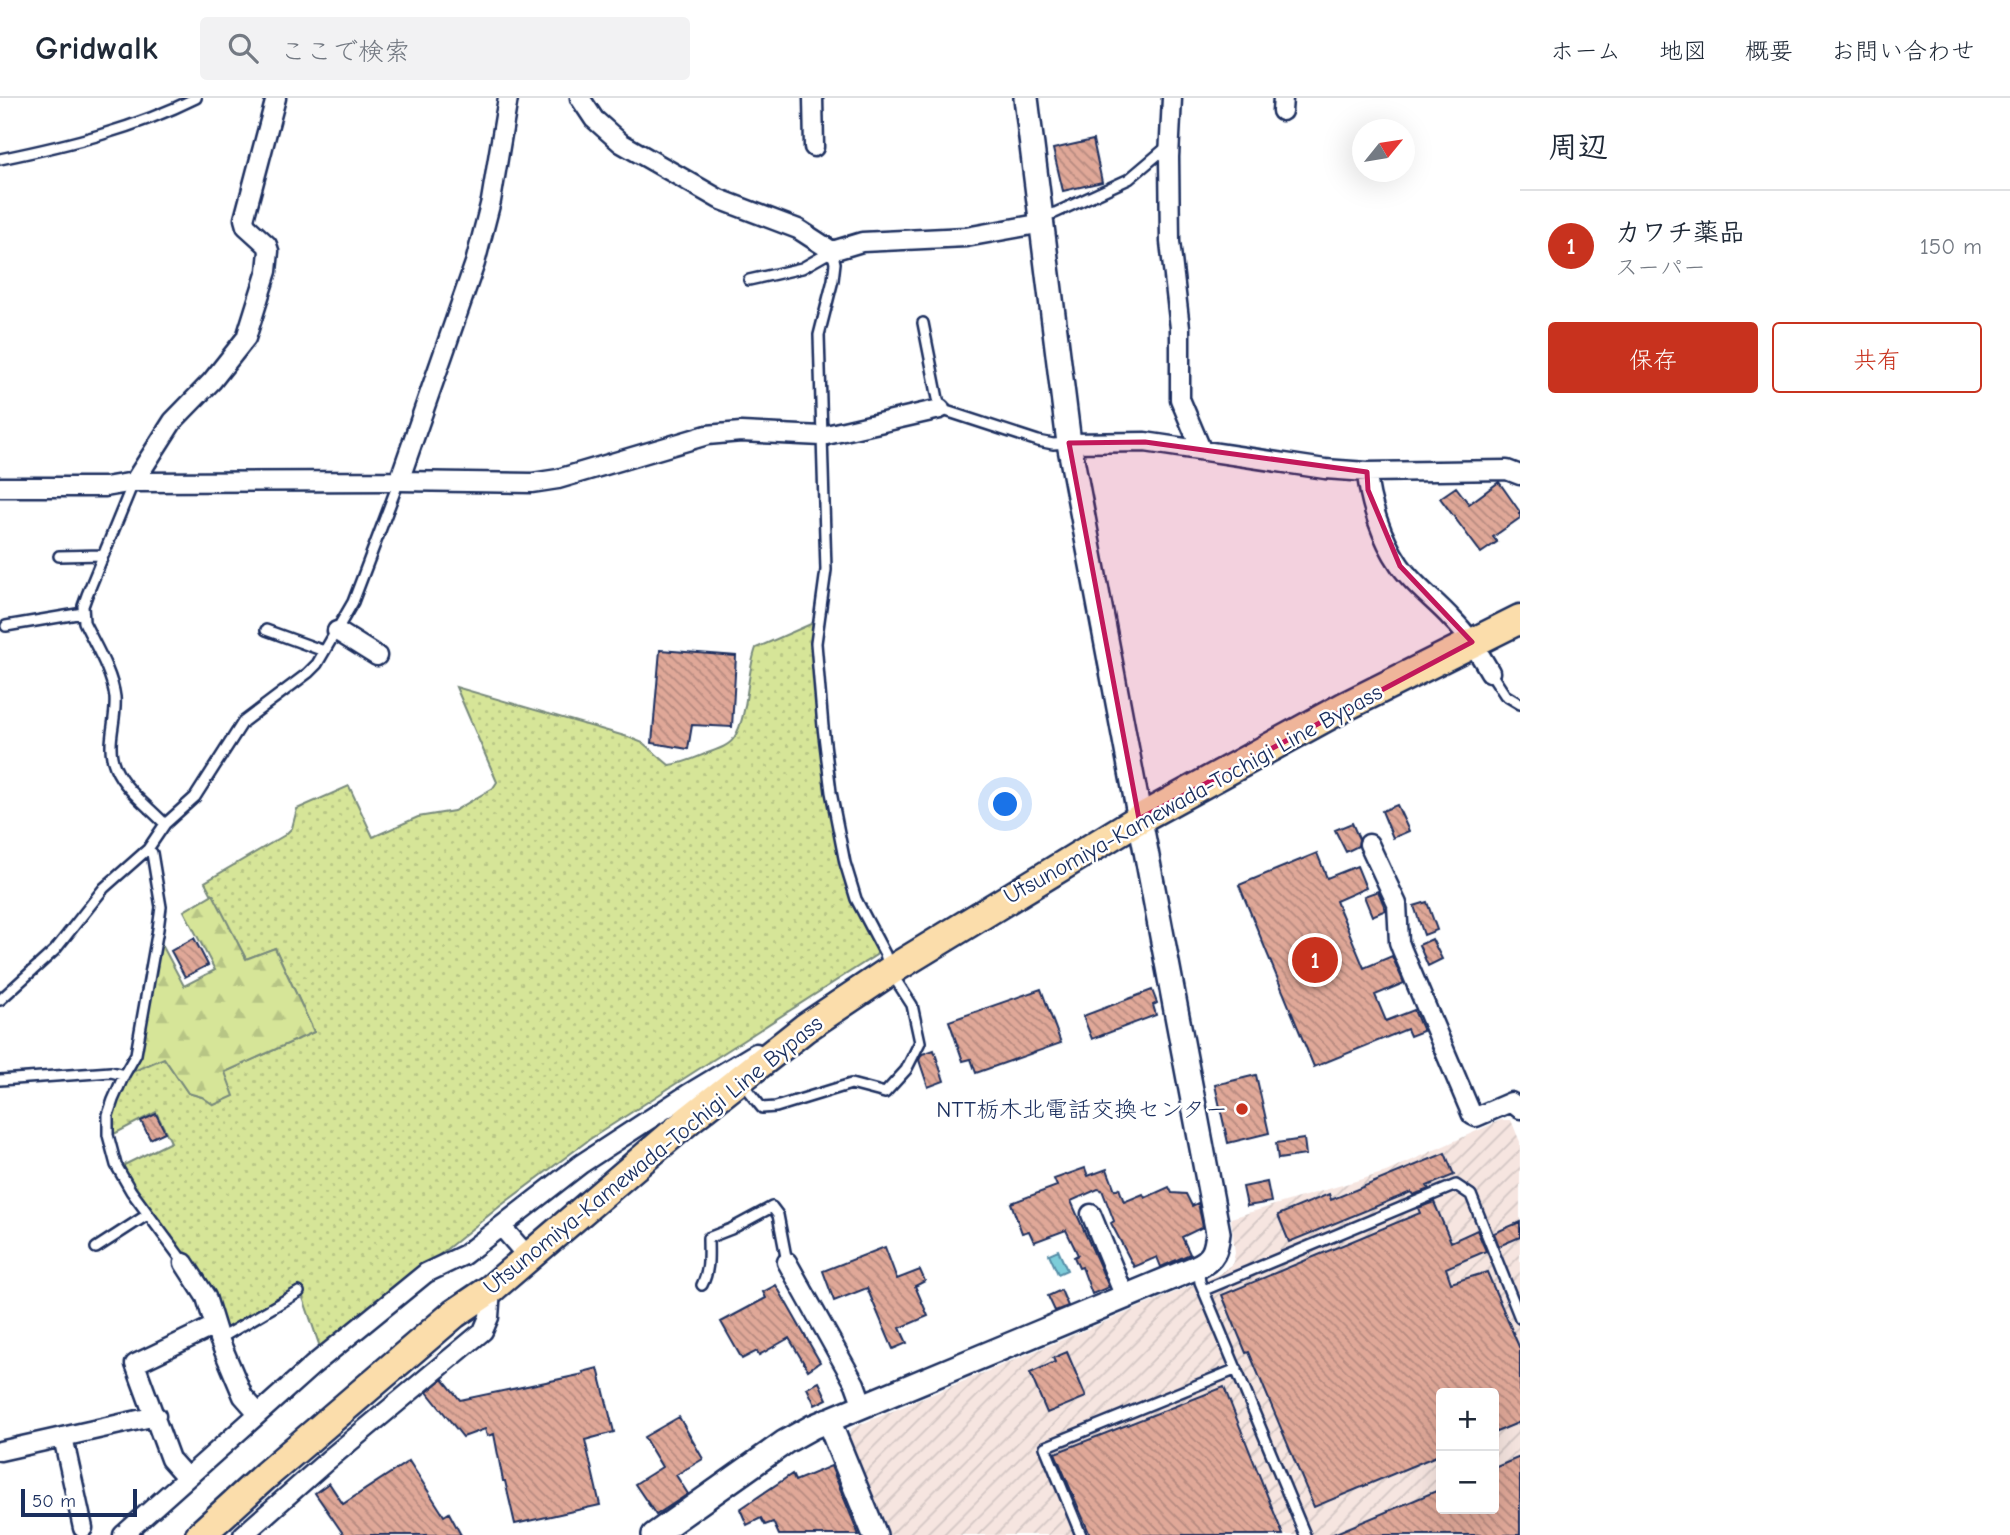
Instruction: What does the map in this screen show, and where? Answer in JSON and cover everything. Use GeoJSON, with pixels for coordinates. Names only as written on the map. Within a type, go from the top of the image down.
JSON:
{"type":"FeatureCollection","features":[{"type":"Feature","properties":{"kind":"main road","name":"Utsunomiya-Kamewada-Tochigi Line Bypass"},"geometry":{"type":"LineString","coordinates":[[200,1535],[454,1314],[491,1289],[739,1079],[805,1028],[890,971],[1139,819],[1332,714],[1472,642],[1520,622]]}},
{"type":"Feature","properties":{"kind":"street"},"geometry":{"type":"LineString","coordinates":[[134,482],[173,421],[212,381],[246,338],[267,271],[269,251],[267,245],[246,226],[244,219],[275,98]]}},
{"type":"Feature","properties":{"kind":"street"},"geometry":{"type":"LineString","coordinates":[[399,481],[475,263],[491,201],[508,98]]}},
{"type":"Feature","properties":{"kind":"street"},"geometry":{"type":"LineString","coordinates":[[580,98],[594,119],[621,143],[736,207],[799,229],[832,251],[862,242],[966,237],[1042,220]]}},
{"type":"Feature","properties":{"kind":"street"},"geometry":{"type":"LineString","coordinates":[[813,98],[814,147]]}},
{"type":"Feature","properties":{"kind":"street"},"geometry":{"type":"LineString","coordinates":[[654,1535],[785,1443],[828,1420],[1197,1268],[1209,1261],[1216,1250],[1218,1233],[1069,443],[1026,98]]}},
{"type":"Feature","properties":{"kind":"street"},"geometry":{"type":"LineString","coordinates":[[1172,98],[1170,242],[1180,328],[1180,398],[1200,449]]}},
{"type":"Feature","properties":{"kind":"street"},"geometry":{"type":"LineString","coordinates":[[0,486],[105,487],[134,482],[532,483],[558,479],[707,435],[741,432],[822,436],[940,409]]}},
{"type":"Feature","properties":{"kind":"street"},"geometry":{"type":"LineString","coordinates":[[1069,443],[1145,442],[1325,469],[1367,472],[1516,468]]}},
{"type":"Feature","properties":{"kind":"street"},"geometry":{"type":"LineString","coordinates":[[1367,472],[1368,490],[1388,543],[1400,566],[1455,621],[1472,642],[1490,672]]}},
{"type":"Feature","properties":{"kind":"street"},"geometry":{"type":"LineString","coordinates":[[337,631],[377,656]]}},
{"type":"Feature","properties":{"kind":"street"},"geometry":{"type":"LineString","coordinates":[[1369,844],[1397,904],[1399,942],[1472,1115],[1476,1117],[1511,1101],[1520,1109]]}},
{"type":"Feature","properties":{"kind":"street"},"geometry":{"type":"LineString","coordinates":[[123,1535],[258,1413],[426,1273],[464,1255],[582,1164],[688,1094],[733,1066],[805,1028]]}},
{"type":"Feature","properties":{"kind":"street"},"geometry":{"type":"LineString","coordinates":[[1091,1214],[1125,1297]]}},
{"type":"Feature","properties":{"kind":"street"},"geometry":{"type":"LineString","coordinates":[[501,1226],[528,1257]]}},
{"type":"Feature","properties":{"kind":"street"},"geometry":{"type":"LineString","coordinates":[[787,1262],[855,1384],[863,1406]]}},
{"type":"Feature","properties":{"kind":"street"},"geometry":{"type":"LineString","coordinates":[[184,1263],[206,1297],[216,1332],[243,1396],[258,1413]]}},
{"type":"Feature","properties":{"kind":"street"},"geometry":{"type":"LineString","coordinates":[[251,1532],[306,1478],[483,1331],[489,1317],[491,1289]]}},
{"type":"Feature","properties":{"kind":"street"},"geometry":{"type":"LineString","coordinates":[[186,1477],[170,1459],[135,1364],[216,1332]]}},
{"type":"Feature","properties":{"kind":"street"},"geometry":{"type":"LineString","coordinates":[[0,1451],[156,1416]]}},
{"type":"Feature","properties":{"kind":"street"},"geometry":{"type":"LineString","coordinates":[[828,1420],[875,1535]]}},
{"type":"Feature","properties":{"kind":"street"},"geometry":{"type":"LineString","coordinates":[[63,1437],[83,1528]]}},
{"type":"Feature","properties":{"kind":"lane"},"geometry":{"type":"LineString","coordinates":[[0,159],[99,136],[175,109],[196,98]]}},
{"type":"Feature","properties":{"kind":"lane"},"geometry":{"type":"LineString","coordinates":[[1042,220],[1129,179],[1170,144]]}},
{"type":"Feature","properties":{"kind":"lane"},"geometry":{"type":"LineString","coordinates":[[739,1079],[762,1108],[776,1107],[851,1084],[885,1093],[906,1070],[919,1042],[912,1005],[890,971],[885,954],[850,883],[837,829],[827,766],[816,643],[826,570],[819,335],[833,280],[835,263],[832,251],[802,268],[749,280]]}},
{"type":"Feature","properties":{"kind":"lane"},"geometry":{"type":"LineString","coordinates":[[923,323],[940,409],[1038,441],[1069,443]]}},
{"type":"Feature","properties":{"kind":"lane"},"geometry":{"type":"LineString","coordinates":[[0,999],[55,950],[104,888],[148,849],[165,824],[195,797],[243,722],[308,673],[337,631],[363,577],[399,481]]}},
{"type":"Feature","properties":{"kind":"lane"},"geometry":{"type":"LineString","coordinates":[[134,482],[86,595],[83,613],[84,622],[111,680],[115,695],[115,714],[109,745],[116,770],[165,824]]}},
{"type":"Feature","properties":{"kind":"lane"},"geometry":{"type":"LineString","coordinates":[[60,556],[103,555]]}},
{"type":"Feature","properties":{"kind":"lane"},"geometry":{"type":"LineString","coordinates":[[6,626],[83,613]]}},
{"type":"Feature","properties":{"kind":"lane"},"geometry":{"type":"LineString","coordinates":[[265,630],[324,651]]}},
{"type":"Feature","properties":{"kind":"lane"},"geometry":{"type":"LineString","coordinates":[[1490,672],[1505,695],[1520,704]]}},
{"type":"Feature","properties":{"kind":"lane"},"geometry":{"type":"LineString","coordinates":[[148,849],[152,853],[161,907],[136,1054],[124,1075],[108,1115],[108,1135],[116,1165],[147,1215],[184,1263]]}},
{"type":"Feature","properties":{"kind":"lane"},"geometry":{"type":"LineString","coordinates":[[0,1080],[111,1072],[124,1075]]}},
{"type":"Feature","properties":{"kind":"lane"},"geometry":{"type":"LineString","coordinates":[[1203,1290],[1456,1185],[1471,1195],[1520,1318]]}},
{"type":"Feature","properties":{"kind":"lane"},"geometry":{"type":"LineString","coordinates":[[702,1285],[709,1260],[708,1238],[772,1207],[778,1215],[787,1262]]}},
{"type":"Feature","properties":{"kind":"lane"},"geometry":{"type":"LineString","coordinates":[[96,1248],[147,1215]]}},
{"type":"Feature","properties":{"kind":"lane"},"geometry":{"type":"LineString","coordinates":[[1197,1268],[1203,1290],[1305,1535]]}},
{"type":"Feature","properties":{"kind":"lane"},"geometry":{"type":"LineString","coordinates":[[216,1332],[299,1292]]}},
{"type":"Feature","properties":{"kind":"lane"},"geometry":{"type":"LineString","coordinates":[[1081,1535],[1045,1447],[1237,1369]]}},
{"type":"Feature","properties":{"kind":"highlighted area"},"geometry":{"type":"Polygon","coordinates":[[[1145,442],[1367,472],[1368,490],[1400,566],[1472,642],[1139,819],[1069,443],[1145,442]]]}},
{"type":"Feature","properties":{"kind":"shaded area"},"geometry":{"type":"Polygon","coordinates":[[[1501,1120],[1511,1120],[1520,1142],[1520,1535],[888,1535],[848,1438],[852,1428],[1219,1274],[1232,1265],[1235,1253],[1231,1218],[1386,1172],[1501,1120]]]}},
{"type":"Feature","properties":{"kind":"green space"},"geometry":{"type":"Polygon","coordinates":[[[813,623],[817,697],[842,860],[879,950],[876,955],[590,1139],[499,1207],[321,1350],[299,1286],[223,1330],[120,1167],[171,1142],[156,1112],[112,1135],[115,1110],[123,1084],[140,1067],[164,1058],[188,1093],[202,1097],[225,1072],[314,1032],[275,948],[246,959],[205,882],[285,835],[292,828],[297,809],[349,786],[373,837],[418,817],[454,811],[493,788],[497,782],[456,687],[628,737],[643,743],[669,765],[717,750],[731,741],[742,718],[756,648],[813,623]]]}},
{"type":"Feature","properties":{"kind":"green space"},"geometry":{"type":"Polygon","coordinates":[[[213,894],[246,959],[275,948],[314,1032],[225,1072],[234,1096],[214,1105],[202,1097],[188,1093],[164,1058],[134,1071],[140,1056],[160,941],[184,986],[215,970],[184,911],[213,894]]]}},
{"type":"Feature","properties":{"kind":"water"},"geometry":{"type":"Polygon","coordinates":[[[1058,1250],[1067,1270],[1058,1274],[1049,1254],[1058,1250]]]}},
{"type":"Feature","properties":{"kind":"building"},"geometry":{"type":"Polygon","coordinates":[[[1093,140],[1102,182],[1063,191],[1053,149],[1093,140]]]}},
{"type":"Feature","properties":{"kind":"building"},"geometry":{"type":"Polygon","coordinates":[[[1499,482],[1520,512],[1520,518],[1493,537],[1497,542],[1481,553],[1440,498],[1456,487],[1469,504],[1499,482]]]}},
{"type":"Feature","properties":{"kind":"building"},"geometry":{"type":"Polygon","coordinates":[[[660,650],[736,656],[732,727],[692,725],[688,749],[652,743],[660,650]]]}},
{"type":"Feature","properties":{"kind":"building"},"geometry":{"type":"Polygon","coordinates":[[[1397,805],[1409,831],[1393,838],[1382,811],[1397,805]]]}},
{"type":"Feature","properties":{"kind":"building"},"geometry":{"type":"Polygon","coordinates":[[[1352,823],[1359,839],[1358,846],[1346,852],[1335,830],[1352,823]]]}},
{"type":"Feature","properties":{"kind":"building"},"geometry":{"type":"Polygon","coordinates":[[[1317,853],[1327,878],[1357,866],[1366,888],[1336,901],[1364,968],[1392,956],[1404,983],[1375,995],[1386,1021],[1414,1010],[1423,1031],[1410,1036],[1407,1029],[1314,1067],[1239,885],[1317,853]]]}},
{"type":"Feature","properties":{"kind":"building"},"geometry":{"type":"Polygon","coordinates":[[[1378,891],[1386,910],[1372,916],[1364,896],[1378,891]]]}},
{"type":"Feature","properties":{"kind":"building"},"geometry":{"type":"Polygon","coordinates":[[[1427,902],[1437,930],[1424,935],[1414,906],[1427,902]]]}},
{"type":"Feature","properties":{"kind":"building"},"geometry":{"type":"Polygon","coordinates":[[[194,938],[208,965],[185,977],[171,951],[194,938]]]}},
{"type":"Feature","properties":{"kind":"building"},"geometry":{"type":"Polygon","coordinates":[[[1432,939],[1442,959],[1428,966],[1419,945],[1432,939]]]}},
{"type":"Feature","properties":{"kind":"building"},"geometry":{"type":"Polygon","coordinates":[[[1041,989],[1061,1043],[976,1073],[971,1059],[963,1061],[949,1021],[1041,989]]]}},
{"type":"Feature","properties":{"kind":"building"},"geometry":{"type":"Polygon","coordinates":[[[1152,990],[1157,1003],[1153,1005],[1156,1015],[1092,1039],[1083,1016],[1152,990]]]}},
{"type":"Feature","properties":{"kind":"building"},"geometry":{"type":"Polygon","coordinates":[[[934,1050],[944,1081],[928,1087],[919,1060],[922,1054],[934,1050]]]}},
{"type":"Feature","properties":{"kind":"building","name":"NTT栃木北電話交換センター"},"geometry":{"type":"Polygon","coordinates":[[[1256,1075],[1269,1133],[1228,1143],[1215,1085],[1256,1075]]]}},
{"type":"Feature","properties":{"kind":"building"},"geometry":{"type":"Polygon","coordinates":[[[156,1114],[165,1132],[150,1139],[141,1121],[156,1114]]]}},
{"type":"Feature","properties":{"kind":"building"},"geometry":{"type":"Polygon","coordinates":[[[1304,1139],[1306,1155],[1278,1159],[1276,1143],[1304,1139]]]}},
{"type":"Feature","properties":{"kind":"building"},"geometry":{"type":"Polygon","coordinates":[[[1445,1153],[1454,1175],[1427,1186],[1429,1189],[1413,1195],[1411,1192],[1289,1242],[1278,1215],[1329,1194],[1331,1200],[1445,1153]]]}},
{"type":"Feature","properties":{"kind":"building"},"geometry":{"type":"Polygon","coordinates":[[[1085,1168],[1088,1176],[1107,1169],[1115,1190],[1119,1188],[1124,1202],[1143,1194],[1145,1198],[1169,1187],[1172,1193],[1186,1194],[1192,1206],[1198,1203],[1203,1227],[1182,1237],[1190,1254],[1161,1267],[1157,1257],[1134,1267],[1111,1223],[1114,1221],[1102,1190],[1098,1189],[1071,1201],[1109,1287],[1092,1294],[1082,1267],[1079,1268],[1074,1257],[1078,1255],[1066,1230],[1034,1242],[1029,1231],[1022,1233],[1011,1203],[1057,1186],[1054,1179],[1085,1168]]]}},
{"type":"Feature","properties":{"kind":"building"},"geometry":{"type":"Polygon","coordinates":[[[1267,1182],[1271,1202],[1247,1206],[1243,1187],[1267,1182]]]}},
{"type":"Feature","properties":{"kind":"building"},"geometry":{"type":"Polygon","coordinates":[[[1434,1202],[1451,1242],[1477,1230],[1486,1251],[1446,1268],[1451,1283],[1487,1272],[1520,1349],[1520,1422],[1499,1431],[1499,1388],[1436,1388],[1436,1456],[1314,1507],[1222,1295],[1420,1213],[1418,1208],[1434,1202]]]}},
{"type":"Feature","properties":{"kind":"building"},"geometry":{"type":"Polygon","coordinates":[[[1520,1222],[1520,1237],[1499,1246],[1494,1233],[1520,1222]]]}},
{"type":"Feature","properties":{"kind":"building"},"geometry":{"type":"Polygon","coordinates":[[[885,1247],[897,1279],[920,1270],[925,1281],[915,1286],[928,1316],[900,1328],[907,1343],[893,1349],[867,1288],[834,1301],[823,1271],[885,1247]]]}},
{"type":"Feature","properties":{"kind":"building"},"geometry":{"type":"Polygon","coordinates":[[[776,1285],[820,1362],[808,1370],[789,1338],[759,1355],[757,1351],[742,1359],[721,1322],[766,1298],[763,1292],[776,1285]]]}},
{"type":"Feature","properties":{"kind":"building"},"geometry":{"type":"Polygon","coordinates":[[[1061,1290],[1068,1306],[1055,1311],[1048,1296],[1061,1290]]]}},
{"type":"Feature","properties":{"kind":"building"},"geometry":{"type":"Polygon","coordinates":[[[1067,1352],[1086,1397],[1047,1413],[1030,1373],[1055,1362],[1053,1358],[1067,1352]]]}},
{"type":"Feature","properties":{"kind":"building"},"geometry":{"type":"Polygon","coordinates":[[[598,1368],[614,1432],[585,1440],[600,1505],[515,1524],[494,1434],[487,1436],[485,1429],[463,1437],[427,1392],[443,1379],[460,1400],[584,1374],[583,1372],[598,1368]]]}},
{"type":"Feature","properties":{"kind":"building"},"geometry":{"type":"Polygon","coordinates":[[[819,1382],[827,1399],[815,1405],[807,1388],[819,1382]]]}},
{"type":"Feature","properties":{"kind":"building"},"geometry":{"type":"Polygon","coordinates":[[[1224,1387],[1283,1535],[1090,1535],[1055,1453],[1224,1387]]]}},
{"type":"Feature","properties":{"kind":"building"},"geometry":{"type":"Polygon","coordinates":[[[679,1417],[703,1459],[676,1475],[688,1494],[656,1515],[635,1484],[662,1467],[644,1437],[679,1417]]]}},
{"type":"Feature","properties":{"kind":"building"},"geometry":{"type":"Polygon","coordinates":[[[1520,1457],[1520,1535],[1331,1535],[1436,1491],[1436,1514],[1499,1514],[1499,1466],[1520,1457]]]}},
{"type":"Feature","properties":{"kind":"building"},"geometry":{"type":"Polygon","coordinates":[[[409,1461],[444,1516],[449,1513],[461,1535],[344,1535],[315,1493],[329,1483],[343,1504],[409,1461]]]}},
{"type":"Feature","properties":{"kind":"building"},"geometry":{"type":"Polygon","coordinates":[[[831,1466],[859,1535],[779,1535],[773,1522],[765,1525],[761,1518],[747,1525],[740,1509],[792,1474],[795,1481],[831,1466]]]}},
{"type":"Feature","properties":{"kind":"place","name":"カワチ薬品"},"geometry":{"type":"Point","coordinates":[1315,960]}},
{"type":"Feature","properties":{"kind":"place","name":"NTT栃木北電話交換センター"},"geometry":{"type":"Point","coordinates":[1242,1109]}}]}
